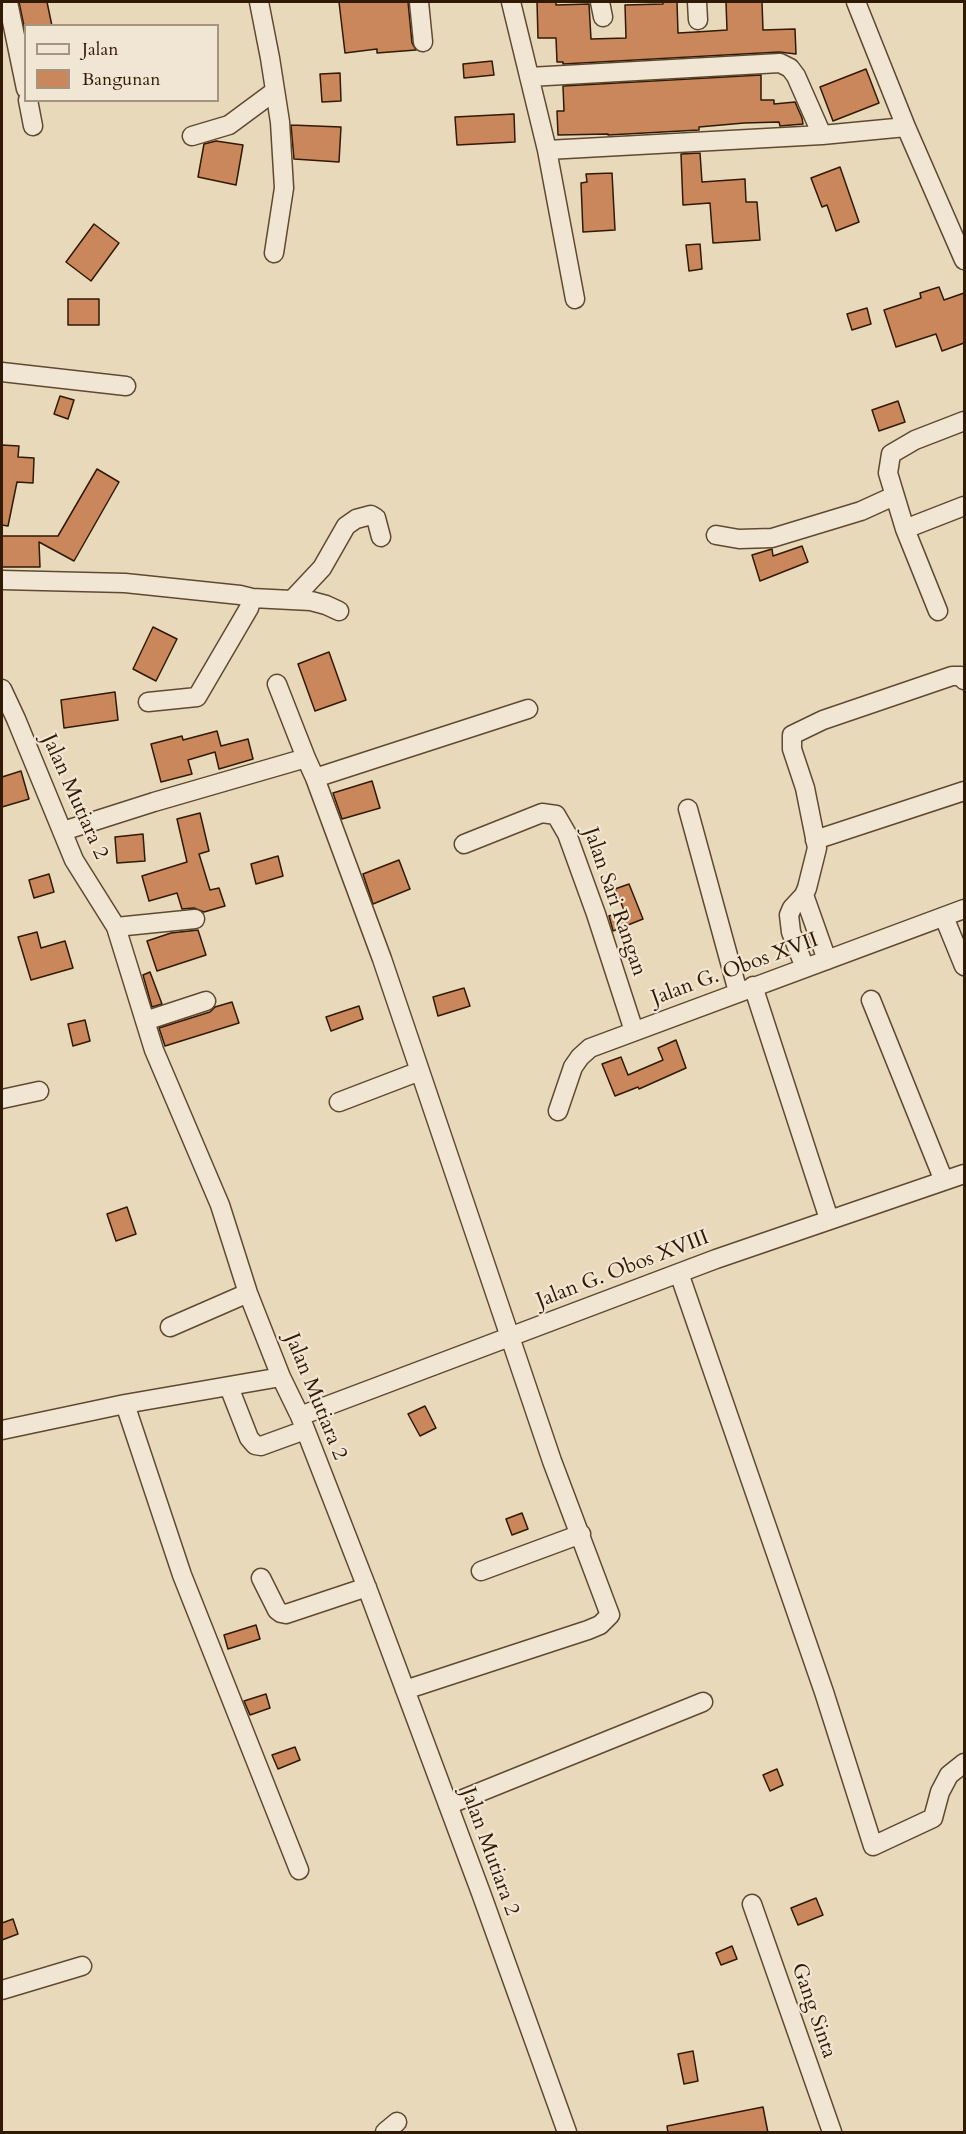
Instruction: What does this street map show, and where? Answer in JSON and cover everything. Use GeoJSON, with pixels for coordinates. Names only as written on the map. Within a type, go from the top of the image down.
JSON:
{"type":"FeatureCollection","features":[{"type":"Feature","properties":{"kind":"street"},"geometry":{"type":"LineString","coordinates":[[8,2],[24,79]]}},
{"type":"Feature","properties":{"kind":"street"},"geometry":{"type":"LineString","coordinates":[[259,2],[280,122],[284,188],[274,253]]}},
{"type":"Feature","properties":{"kind":"street"},"geometry":{"type":"LineString","coordinates":[[419,2],[423,42]]}},
{"type":"Feature","properties":{"kind":"street"},"geometry":{"type":"LineString","coordinates":[[511,2],[546,150],[575,299]]}},
{"type":"Feature","properties":{"kind":"street"},"geometry":{"type":"LineString","coordinates":[[856,2],[906,127],[964,260]]}},
{"type":"Feature","properties":{"kind":"street"},"geometry":{"type":"LineString","coordinates":[[530,77],[780,63],[790,68],[796,76],[822,135]]}},
{"type":"Feature","properties":{"kind":"street"},"geometry":{"type":"LineString","coordinates":[[192,136],[229,125],[275,91]]}},
{"type":"Feature","properties":{"kind":"street"},"geometry":{"type":"LineString","coordinates":[[28,102],[33,126]]}},
{"type":"Feature","properties":{"kind":"street"},"geometry":{"type":"LineString","coordinates":[[546,150],[822,135],[906,127]]}},
{"type":"Feature","properties":{"kind":"street"},"geometry":{"type":"LineString","coordinates":[[2,372],[126,386]]}},
{"type":"Feature","properties":{"kind":"street"},"geometry":{"type":"LineString","coordinates":[[939,611],[905,529],[888,473],[891,454],[915,440],[964,421]]}},
{"type":"Feature","properties":{"kind":"street"},"geometry":{"type":"LineString","coordinates":[[716,535],[739,539],[772,538],[861,511],[894,496]]}},
{"type":"Feature","properties":{"kind":"street"},"geometry":{"type":"LineString","coordinates":[[905,529],[964,506]]}},
{"type":"Feature","properties":{"kind":"street"},"geometry":{"type":"LineString","coordinates":[[292,600],[322,568],[346,526],[367,515],[374,516],[381,537]]}},
{"type":"Feature","properties":{"kind":"street"},"geometry":{"type":"LineString","coordinates":[[2,580],[125,583],[252,598],[311,601],[339,611]]}},
{"type":"Feature","properties":{"kind":"street"},"geometry":{"type":"LineString","coordinates":[[148,702],[197,697],[249,608],[252,598]]}},
{"type":"Feature","properties":{"kind":"street"},"geometry":{"type":"LineString","coordinates":[[805,968],[788,923],[792,908],[804,895],[817,848],[805,788],[792,749],[792,735],[823,720],[952,676],[961,676],[964,680]]}},
{"type":"Feature","properties":{"kind":"street"},"geometry":{"type":"LineString","coordinates":[[277,684],[315,778],[382,959],[552,1461],[609,1606],[608,1619],[588,1630],[405,1690]]}},
{"type":"Feature","properties":{"kind":"street","name":"Jalan Mutiara 2"},"geometry":{"type":"LineString","coordinates":[[2,694],[16,719],[74,860],[116,927],[154,1050],[220,1205],[248,1293],[367,1587],[567,2133]]}},
{"type":"Feature","properties":{"kind":"street"},"geometry":{"type":"LineString","coordinates":[[315,778],[528,709]]}},
{"type":"Feature","properties":{"kind":"street"},"geometry":{"type":"LineString","coordinates":[[63,831],[306,758]]}},
{"type":"Feature","properties":{"kind":"street"},"geometry":{"type":"LineString","coordinates":[[815,840],[964,791]]}},
{"type":"Feature","properties":{"kind":"street"},"geometry":{"type":"LineString","coordinates":[[688,809],[746,989],[829,1219]]}},
{"type":"Feature","properties":{"kind":"street","name":"Jalan Sari Rangan"},"geometry":{"type":"LineString","coordinates":[[464,844],[542,813],[556,814],[567,834],[593,904],[634,1031]]}},
{"type":"Feature","properties":{"kind":"street"},"geometry":{"type":"LineString","coordinates":[[804,895],[827,960]]}},
{"type":"Feature","properties":{"kind":"street","name":"Jalan G. Obos XVII"},"geometry":{"type":"LineString","coordinates":[[558,1111],[573,1067],[590,1048],[964,909]]}},
{"type":"Feature","properties":{"kind":"street"},"geometry":{"type":"LineString","coordinates":[[944,917],[964,966]]}},
{"type":"Feature","properties":{"kind":"street"},"geometry":{"type":"LineString","coordinates":[[116,927],[195,919]]}},
{"type":"Feature","properties":{"kind":"street"},"geometry":{"type":"LineString","coordinates":[[871,1000],[944,1181]]}},
{"type":"Feature","properties":{"kind":"street"},"geometry":{"type":"LineString","coordinates":[[145,1021],[206,1001]]}},
{"type":"Feature","properties":{"kind":"street"},"geometry":{"type":"LineString","coordinates":[[339,1102],[420,1071]]}},
{"type":"Feature","properties":{"kind":"street"},"geometry":{"type":"LineString","coordinates":[[2,1099],[39,1091]]}},
{"type":"Feature","properties":{"kind":"street","name":"Jalan G. Obos XVIII"},"geometry":{"type":"LineString","coordinates":[[229,1387],[249,1438],[255,1445],[261,1446],[302,1423],[511,1337],[829,1219],[964,1174]]}},
{"type":"Feature","properties":{"kind":"street"},"geometry":{"type":"LineString","coordinates":[[679,1273],[824,1692],[873,1846],[933,1818],[940,1792],[949,1775],[964,1763]]}},
{"type":"Feature","properties":{"kind":"street"},"geometry":{"type":"LineString","coordinates":[[170,1327],[248,1293]]}},
{"type":"Feature","properties":{"kind":"street"},"geometry":{"type":"LineString","coordinates":[[2,1430],[125,1404],[281,1377]]}},
{"type":"Feature","properties":{"kind":"street"},"geometry":{"type":"LineString","coordinates":[[125,1404],[182,1575],[299,1870]]}},
{"type":"Feature","properties":{"kind":"street"},"geometry":{"type":"LineString","coordinates":[[481,1570],[580,1534]]}},
{"type":"Feature","properties":{"kind":"street"},"geometry":{"type":"LineString","coordinates":[[261,1578],[278,1610],[286,1614],[325,1599],[367,1587]]}},
{"type":"Feature","properties":{"kind":"street"},"geometry":{"type":"LineString","coordinates":[[448,1805],[703,1702]]}},
{"type":"Feature","properties":{"kind":"street","name":"Gang Sinta"},"geometry":{"type":"LineString","coordinates":[[752,1904],[832,2133]]}},
{"type":"Feature","properties":{"kind":"street"},"geometry":{"type":"LineString","coordinates":[[2,1990],[82,1966]]}},
{"type":"Feature","properties":{"kind":"building"},"geometry":{"type":"Polygon","coordinates":[[[19,2],[47,2],[52,24],[24,24],[24,26],[19,2]]]}},
{"type":"Feature","properties":{"kind":"building"},"geometry":{"type":"Polygon","coordinates":[[[339,2],[408,2],[412,43],[416,50],[377,53],[377,49],[345,53],[339,2]]]}},
{"type":"Feature","properties":{"kind":"building"},"geometry":{"type":"Polygon","coordinates":[[[537,2],[556,2],[556,5],[589,4],[591,39],[626,38],[625,5],[677,2],[678,33],[727,30],[726,2],[762,2],[763,30],[795,29],[796,54],[779,52],[563,64],[563,62],[557,62],[556,38],[538,38],[537,2]]]}},
{"type":"Feature","properties":{"kind":"building"},"geometry":{"type":"Polygon","coordinates":[[[492,61],[494,75],[464,78],[463,64],[492,61]]]}},
{"type":"Feature","properties":{"kind":"building"},"geometry":{"type":"Polygon","coordinates":[[[866,69],[879,103],[833,121],[820,87],[866,69]]]}},
{"type":"Feature","properties":{"kind":"building"},"geometry":{"type":"Polygon","coordinates":[[[340,73],[341,101],[322,102],[320,74],[340,73]]]}},
{"type":"Feature","properties":{"kind":"building"},"geometry":{"type":"Polygon","coordinates":[[[761,75],[761,100],[774,100],[774,104],[795,102],[803,124],[780,126],[779,122],[744,123],[699,127],[699,130],[558,135],[557,111],[564,111],[563,86],[761,75]]]}},
{"type":"Feature","properties":{"kind":"building"},"geometry":{"type":"Polygon","coordinates":[[[514,114],[515,142],[457,145],[455,117],[514,114]]]}},
{"type":"Feature","properties":{"kind":"building"},"geometry":{"type":"Polygon","coordinates":[[[291,125],[341,127],[339,162],[294,159],[291,125]]]}},
{"type":"Feature","properties":{"kind":"building"},"geometry":{"type":"Polygon","coordinates":[[[216,141],[243,145],[236,185],[198,177],[204,144],[216,141]]]}},
{"type":"Feature","properties":{"kind":"building"},"geometry":{"type":"Polygon","coordinates":[[[700,153],[702,182],[745,179],[746,202],[757,202],[760,240],[713,243],[710,203],[683,205],[681,154],[700,153]]]}},
{"type":"Feature","properties":{"kind":"building"},"geometry":{"type":"Polygon","coordinates":[[[840,167],[859,222],[836,231],[827,205],[822,207],[811,178],[840,167]]]}},
{"type":"Feature","properties":{"kind":"building"},"geometry":{"type":"Polygon","coordinates":[[[612,173],[615,230],[583,232],[581,183],[587,182],[586,174],[612,173]]]}},
{"type":"Feature","properties":{"kind":"building"},"geometry":{"type":"Polygon","coordinates":[[[94,224],[119,243],[91,281],[66,262],[94,224]]]}},
{"type":"Feature","properties":{"kind":"building"},"geometry":{"type":"Polygon","coordinates":[[[700,244],[702,269],[689,271],[686,245],[700,244]]]}},
{"type":"Feature","properties":{"kind":"building"},"geometry":{"type":"Polygon","coordinates":[[[939,287],[944,300],[964,293],[964,343],[942,351],[936,334],[896,347],[884,310],[921,298],[920,293],[939,287]]]}},
{"type":"Feature","properties":{"kind":"building"},"geometry":{"type":"Polygon","coordinates":[[[68,299],[99,299],[99,325],[68,325],[68,299]]]}},
{"type":"Feature","properties":{"kind":"building"},"geometry":{"type":"Polygon","coordinates":[[[867,308],[871,324],[852,330],[847,314],[867,308]]]}},
{"type":"Feature","properties":{"kind":"building"},"geometry":{"type":"Polygon","coordinates":[[[60,396],[74,400],[68,419],[54,414],[60,396]]]}},
{"type":"Feature","properties":{"kind":"building"},"geometry":{"type":"Polygon","coordinates":[[[898,401],[905,422],[879,431],[872,410],[898,401]]]}},
{"type":"Feature","properties":{"kind":"building"},"geometry":{"type":"Polygon","coordinates":[[[2,445],[19,446],[18,457],[34,458],[33,483],[17,482],[8,526],[2,525],[2,445]]]}},
{"type":"Feature","properties":{"kind":"building"},"geometry":{"type":"Polygon","coordinates":[[[97,469],[119,482],[74,561],[39,542],[40,567],[2,567],[2,536],[58,536],[97,469]]]}},
{"type":"Feature","properties":{"kind":"building"},"geometry":{"type":"Polygon","coordinates":[[[802,546],[808,562],[760,581],[752,555],[772,549],[773,556],[802,546]]]}},
{"type":"Feature","properties":{"kind":"building"},"geometry":{"type":"Polygon","coordinates":[[[153,627],[177,639],[156,681],[133,669],[153,627]]]}},
{"type":"Feature","properties":{"kind":"building"},"geometry":{"type":"Polygon","coordinates":[[[329,652],[346,700],[315,711],[298,664],[329,652]]]}},
{"type":"Feature","properties":{"kind":"building"},"geometry":{"type":"Polygon","coordinates":[[[115,692],[118,720],[64,728],[61,700],[115,692]]]}},
{"type":"Feature","properties":{"kind":"building"},"geometry":{"type":"Polygon","coordinates":[[[217,731],[221,746],[248,739],[253,759],[219,769],[215,752],[188,760],[192,774],[161,782],[151,744],[182,736],[183,740],[217,731]]]}},
{"type":"Feature","properties":{"kind":"building"},"geometry":{"type":"Polygon","coordinates":[[[21,771],[29,799],[2,807],[2,777],[21,771]]]}},
{"type":"Feature","properties":{"kind":"building"},"geometry":{"type":"Polygon","coordinates":[[[372,781],[380,808],[342,819],[333,793],[372,781]]]}},
{"type":"Feature","properties":{"kind":"building"},"geometry":{"type":"Polygon","coordinates":[[[200,813],[209,851],[199,854],[210,890],[219,888],[225,906],[204,912],[194,908],[182,909],[177,893],[149,901],[142,876],[187,862],[177,819],[200,813]]]}},
{"type":"Feature","properties":{"kind":"building"},"geometry":{"type":"Polygon","coordinates":[[[143,834],[145,861],[117,863],[115,837],[143,834]]]}},
{"type":"Feature","properties":{"kind":"building"},"geometry":{"type":"Polygon","coordinates":[[[278,856],[283,876],[256,884],[251,864],[278,856]]]}},
{"type":"Feature","properties":{"kind":"building"},"geometry":{"type":"Polygon","coordinates":[[[399,860],[410,889],[373,904],[363,874],[399,860]]]}},
{"type":"Feature","properties":{"kind":"building"},"geometry":{"type":"Polygon","coordinates":[[[49,874],[54,892],[34,898],[29,880],[49,874]]]}},
{"type":"Feature","properties":{"kind":"building"},"geometry":{"type":"Polygon","coordinates":[[[629,884],[643,919],[613,931],[609,916],[624,910],[615,889],[629,884]]]}},
{"type":"Feature","properties":{"kind":"building"},"geometry":{"type":"Polygon","coordinates":[[[198,930],[206,955],[157,971],[147,941],[171,933],[198,930]]]}},
{"type":"Feature","properties":{"kind":"building"},"geometry":{"type":"Polygon","coordinates":[[[37,932],[41,948],[65,941],[73,968],[31,980],[18,937],[37,932]]]}},
{"type":"Feature","properties":{"kind":"building"},"geometry":{"type":"Polygon","coordinates":[[[150,972],[162,1004],[152,1007],[143,975],[150,972]]]}},
{"type":"Feature","properties":{"kind":"building"},"geometry":{"type":"Polygon","coordinates":[[[464,988],[470,1006],[438,1016],[433,997],[464,988]]]}},
{"type":"Feature","properties":{"kind":"building"},"geometry":{"type":"Polygon","coordinates":[[[232,1002],[239,1023],[165,1046],[159,1028],[210,1012],[215,1007],[232,1002]]]}},
{"type":"Feature","properties":{"kind":"building"},"geometry":{"type":"Polygon","coordinates":[[[359,1006],[363,1019],[331,1031],[326,1017],[359,1006]]]}},
{"type":"Feature","properties":{"kind":"building"},"geometry":{"type":"Polygon","coordinates":[[[85,1020],[90,1041],[73,1046],[68,1024],[85,1020]]]}},
{"type":"Feature","properties":{"kind":"building"},"geometry":{"type":"Polygon","coordinates":[[[676,1040],[686,1068],[639,1089],[638,1087],[615,1096],[602,1064],[621,1057],[628,1075],[663,1060],[658,1048],[676,1040]]]}},
{"type":"Feature","properties":{"kind":"building"},"geometry":{"type":"Polygon","coordinates":[[[127,1207],[136,1234],[116,1241],[107,1214],[127,1207]]]}},
{"type":"Feature","properties":{"kind":"building"},"geometry":{"type":"Polygon","coordinates":[[[425,1406],[436,1428],[420,1436],[408,1414],[425,1406]]]}},
{"type":"Feature","properties":{"kind":"building"},"geometry":{"type":"Polygon","coordinates":[[[522,1513],[528,1529],[512,1535],[506,1519],[522,1513]]]}},
{"type":"Feature","properties":{"kind":"building"},"geometry":{"type":"Polygon","coordinates":[[[256,1625],[260,1639],[228,1649],[224,1635],[256,1625]]]}},
{"type":"Feature","properties":{"kind":"building"},"geometry":{"type":"Polygon","coordinates":[[[266,1694],[270,1708],[250,1715],[244,1701],[266,1694]]]}},
{"type":"Feature","properties":{"kind":"building"},"geometry":{"type":"Polygon","coordinates":[[[295,1747],[300,1760],[278,1769],[272,1755],[295,1747]]]}},
{"type":"Feature","properties":{"kind":"building"},"geometry":{"type":"Polygon","coordinates":[[[777,1769],[783,1785],[770,1791],[763,1775],[777,1769]]]}},
{"type":"Feature","properties":{"kind":"building"},"geometry":{"type":"Polygon","coordinates":[[[816,1898],[823,1915],[798,1925],[791,1908],[816,1898]]]}},
{"type":"Feature","properties":{"kind":"building"},"geometry":{"type":"Polygon","coordinates":[[[13,1919],[18,1934],[2,1940],[2,1923],[13,1919]]]}},
{"type":"Feature","properties":{"kind":"building"},"geometry":{"type":"Polygon","coordinates":[[[732,1946],[737,1959],[721,1965],[716,1953],[732,1946]]]}},
{"type":"Feature","properties":{"kind":"building"},"geometry":{"type":"Polygon","coordinates":[[[693,2051],[698,2081],[684,2084],[678,2054],[693,2051]]]}},
{"type":"Feature","properties":{"kind":"building"},"geometry":{"type":"Polygon","coordinates":[[[763,2107],[768,2133],[668,2133],[667,2126],[763,2107]]]}}]}
